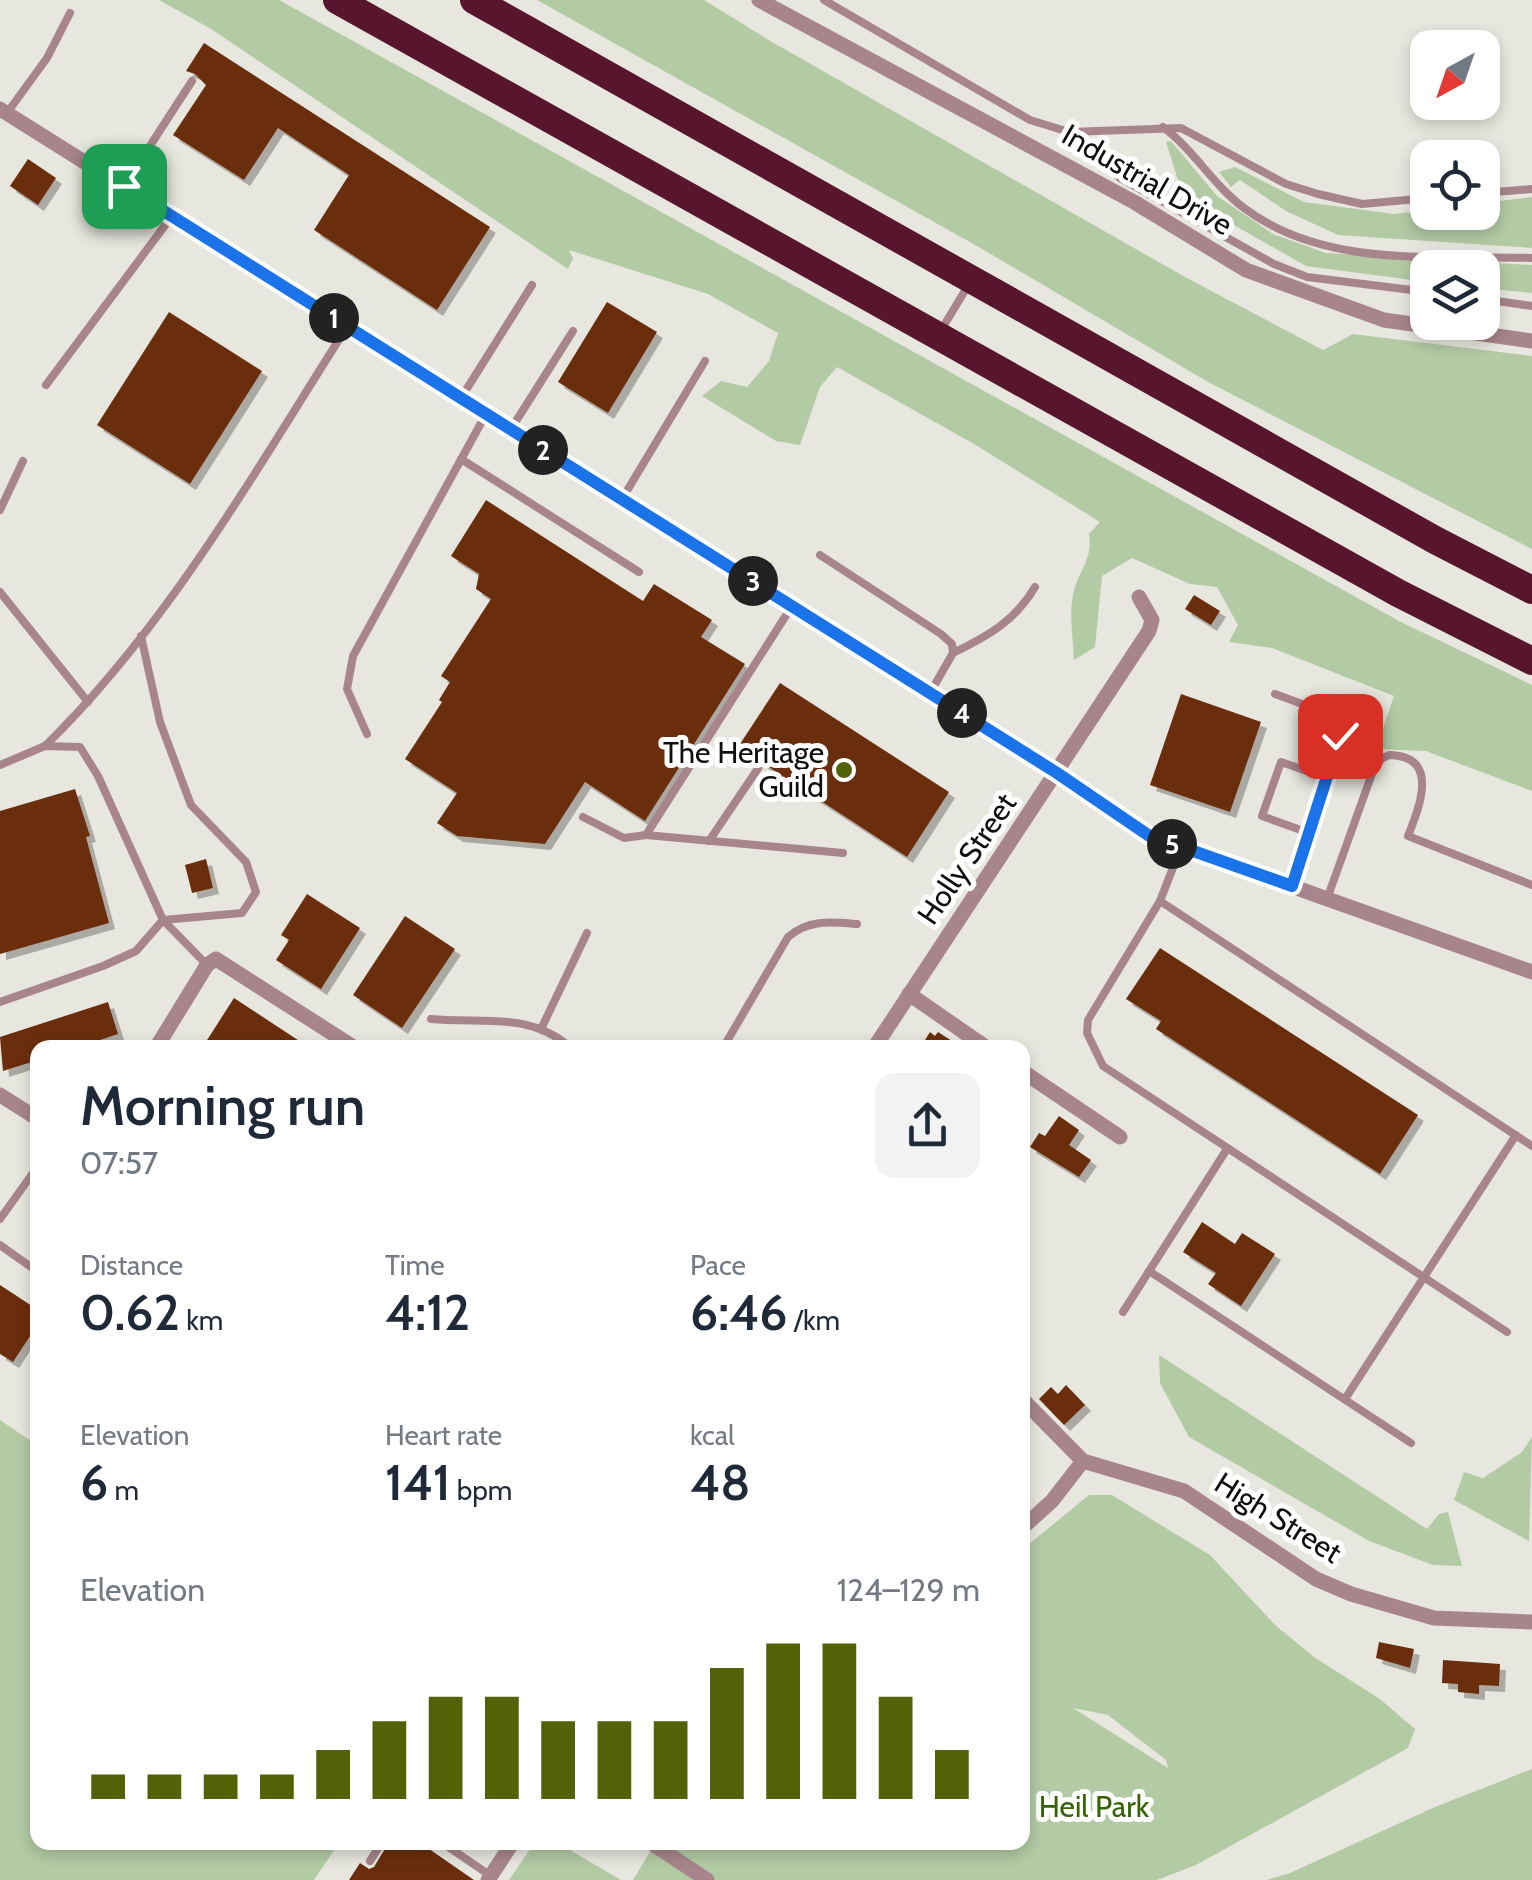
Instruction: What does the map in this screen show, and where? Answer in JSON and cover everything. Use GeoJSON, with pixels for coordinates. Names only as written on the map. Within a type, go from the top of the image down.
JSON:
{"type":"FeatureCollection","features":[{"type":"Feature","properties":{"kind":"highway"},"geometry":{"type":"LineString","coordinates":[[337,0],[1398,593],[1532,661]]}},
{"type":"Feature","properties":{"kind":"highway"},"geometry":{"type":"LineString","coordinates":[[474,0],[1435,540],[1532,590]]}},
{"type":"Feature","properties":{"kind":"street","name":"Industrial Drive"},"geometry":{"type":"LineString","coordinates":[[759,0],[1134,202],[1246,270],[1384,320],[1532,341]]}},
{"type":"Feature","properties":{"kind":"street"},"geometry":{"type":"LineString","coordinates":[[4,111],[1057,773],[1148,835],[1532,972]]}},
{"type":"Feature","properties":{"kind":"street","name":"Holly Street"},"geometry":{"type":"LineString","coordinates":[[879,1040],[1150,631],[1152,620],[1139,597]]}},
{"type":"Feature","properties":{"kind":"street"},"geometry":{"type":"LineString","coordinates":[[161,1040],[212,962],[342,1040]]}},
{"type":"Feature","properties":{"kind":"street"},"geometry":{"type":"LineString","coordinates":[[908,994],[975,1040]]}},
{"type":"Feature","properties":{"kind":"street"},"geometry":{"type":"LineString","coordinates":[[1030,1077],[1120,1137]]}},
{"type":"Feature","properties":{"kind":"street"},"geometry":{"type":"LineString","coordinates":[[0,1095],[30,1114]]}},
{"type":"Feature","properties":{"kind":"street","name":"High Street"},"geometry":{"type":"LineString","coordinates":[[1030,1407],[1084,1461],[1184,1491],[1316,1579],[1351,1594],[1434,1618],[1532,1622]]}},
{"type":"Feature","properties":{"kind":"street"},"geometry":{"type":"LineString","coordinates":[[1030,1521],[1052,1501],[1084,1461]]}},
{"type":"Feature","properties":{"kind":"street"},"geometry":{"type":"LineString","coordinates":[[489,1878],[508,1850]]}},
{"type":"Feature","properties":{"kind":"street"},"geometry":{"type":"LineString","coordinates":[[662,1850],[707,1880]]}},
{"type":"Feature","properties":{"kind":"lane"},"geometry":{"type":"LineString","coordinates":[[824,0],[1015,112],[1069,132],[1181,128],[1286,184],[1362,204],[1410,200]]}},
{"type":"Feature","properties":{"kind":"lane"},"geometry":{"type":"LineString","coordinates":[[4,111],[47,58],[70,13]]}},
{"type":"Feature","properties":{"kind":"lane"},"geometry":{"type":"LineString","coordinates":[[124,186],[192,81]]}},
{"type":"Feature","properties":{"kind":"lane"},"geometry":{"type":"LineString","coordinates":[[1163,127],[1221,190],[1267,224],[1308,243],[1350,252],[1532,258]]}},
{"type":"Feature","properties":{"kind":"lane"},"geometry":{"type":"LineString","coordinates":[[1069,132],[1120,178],[1274,264],[1307,277],[1410,290]]}},
{"type":"Feature","properties":{"kind":"lane"},"geometry":{"type":"LineString","coordinates":[[1500,192],[1532,189]]}},
{"type":"Feature","properties":{"kind":"lane"},"geometry":{"type":"LineString","coordinates":[[46,386],[172,216]]}},
{"type":"Feature","properties":{"kind":"lane"},"geometry":{"type":"LineString","coordinates":[[938,336],[971,280]]}},
{"type":"Feature","properties":{"kind":"lane"},"geometry":{"type":"LineString","coordinates":[[461,398],[532,285]]}},
{"type":"Feature","properties":{"kind":"lane"},"geometry":{"type":"LineString","coordinates":[[1500,302],[1532,306]]}},
{"type":"Feature","properties":{"kind":"lane"},"geometry":{"type":"LineString","coordinates":[[0,765],[45,746],[88,702],[141,636],[192,568],[347,327]]}},
{"type":"Feature","properties":{"kind":"lane"},"geometry":{"type":"LineString","coordinates":[[511,429],[573,331]]}},
{"type":"Feature","properties":{"kind":"lane"},"geometry":{"type":"LineString","coordinates":[[622,499],[705,361]]}},
{"type":"Feature","properties":{"kind":"lane"},"geometry":{"type":"LineString","coordinates":[[368,734],[347,690],[353,656],[486,414]]}},
{"type":"Feature","properties":{"kind":"lane"},"geometry":{"type":"LineString","coordinates":[[460,459],[639,572]]}},
{"type":"Feature","properties":{"kind":"lane"},"geometry":{"type":"LineString","coordinates":[[0,510],[23,460]]}},
{"type":"Feature","properties":{"kind":"lane"},"geometry":{"type":"LineString","coordinates":[[820,555],[942,634],[952,644],[953,653]]}},
{"type":"Feature","properties":{"kind":"lane"},"geometry":{"type":"LineString","coordinates":[[930,693],[953,653],[997,631],[1016,615],[1036,587]]}},
{"type":"Feature","properties":{"kind":"lane"},"geometry":{"type":"LineString","coordinates":[[0,592],[88,702]]}},
{"type":"Feature","properties":{"kind":"lane"},"geometry":{"type":"LineString","coordinates":[[646,836],[792,606]]}},
{"type":"Feature","properties":{"kind":"lane"},"geometry":{"type":"LineString","coordinates":[[0,1002],[136,951],[163,920],[242,912],[256,892],[246,862],[192,806],[160,722],[141,636]]}},
{"type":"Feature","properties":{"kind":"lane"},"geometry":{"type":"LineString","coordinates":[[1274,694],[1332,714],[1342,724],[1292,886]]}},
{"type":"Feature","properties":{"kind":"lane"},"geometry":{"type":"LineString","coordinates":[[45,746],[80,747],[98,776],[163,920],[212,962]]}},
{"type":"Feature","properties":{"kind":"lane"},"geometry":{"type":"LineString","coordinates":[[1327,899],[1373,772],[1381,759],[1389,755],[1407,758],[1422,777],[1424,796],[1408,836],[1532,884]]}},
{"type":"Feature","properties":{"kind":"lane"},"geometry":{"type":"LineString","coordinates":[[1309,832],[1262,816],[1281,762],[1327,778]]}},
{"type":"Feature","properties":{"kind":"lane"},"geometry":{"type":"LineString","coordinates":[[709,841],[758,767]]}},
{"type":"Feature","properties":{"kind":"lane"},"geometry":{"type":"LineString","coordinates":[[583,817],[624,838],[646,836],[842,854]]}},
{"type":"Feature","properties":{"kind":"lane"},"geometry":{"type":"LineString","coordinates":[[1180,847],[1160,902],[1088,1020],[1087,1033],[1103,1066],[1507,1332]]}},
{"type":"Feature","properties":{"kind":"lane"},"geometry":{"type":"LineString","coordinates":[[1160,902],[1532,1146]]}},
{"type":"Feature","properties":{"kind":"lane"},"geometry":{"type":"LineString","coordinates":[[728,1040],[788,937],[799,928],[825,921],[857,924]]}},
{"type":"Feature","properties":{"kind":"lane"},"geometry":{"type":"LineString","coordinates":[[542,1027],[587,933]]}},
{"type":"Feature","properties":{"kind":"lane"},"geometry":{"type":"LineString","coordinates":[[432,1018],[526,1023],[542,1027],[560,1040]]}},
{"type":"Feature","properties":{"kind":"lane"},"geometry":{"type":"LineString","coordinates":[[1345,1400],[1516,1135]]}},
{"type":"Feature","properties":{"kind":"lane"},"geometry":{"type":"LineString","coordinates":[[1123,1312],[1228,1150]]}},
{"type":"Feature","properties":{"kind":"lane"},"geometry":{"type":"LineString","coordinates":[[0,1220],[30,1177]]}},
{"type":"Feature","properties":{"kind":"lane"},"geometry":{"type":"LineString","coordinates":[[0,1246],[30,1267]]}},
{"type":"Feature","properties":{"kind":"lane"},"geometry":{"type":"LineString","coordinates":[[1149,1271],[1411,1444]]}},
{"type":"Feature","properties":{"kind":"lane"},"geometry":{"type":"LineString","coordinates":[[370,1861],[377,1850]]}},
{"type":"Feature","properties":{"kind":"lane"},"geometry":{"type":"LineString","coordinates":[[452,1850],[489,1878]]}},
{"type":"Feature","properties":{"kind":"green space"},"geometry":{"type":"Polygon","coordinates":[[[159,0],[279,0],[1401,622],[1532,685],[1532,791],[1426,751],[1376,749],[1394,696],[1272,648],[1229,642],[1238,625],[1217,587],[1190,584],[1132,558],[1102,576],[1095,647],[1074,660],[1073,595],[1087,559],[1089,534],[1100,522],[974,444],[837,367],[820,387],[800,445],[776,441],[702,396],[721,381],[747,387],[769,361],[778,333],[708,294],[569,250],[573,258],[568,269],[211,29],[159,0]]]}},
{"type":"Feature","properties":{"kind":"green space"},"geometry":{"type":"Polygon","coordinates":[[[537,0],[704,0],[1185,277],[1323,350],[1353,334],[1532,356],[1532,549],[1208,382],[977,246],[537,0]]]}},
{"type":"Feature","properties":{"kind":"green space"},"geometry":{"type":"Polygon","coordinates":[[[1171,141],[1217,196],[1273,234],[1326,253],[1410,258],[1410,280],[1306,266],[1183,196],[1166,142],[1171,141]]]}},
{"type":"Feature","properties":{"kind":"green space"},"geometry":{"type":"Polygon","coordinates":[[[1235,167],[1304,202],[1394,214],[1410,212],[1410,230],[1500,230],[1500,201],[1532,197],[1532,248],[1338,235],[1286,211],[1240,180],[1231,187],[1219,172],[1235,167]]]}},
{"type":"Feature","properties":{"kind":"green space"},"geometry":{"type":"Polygon","coordinates":[[[1500,263],[1532,265],[1532,293],[1500,290],[1500,263]]]}},
{"type":"Feature","properties":{"kind":"green space"},"geometry":{"type":"Polygon","coordinates":[[[1159,1355],[1427,1529],[1439,1514],[1448,1512],[1462,1566],[1433,1565],[1369,1541],[1189,1437],[1160,1383],[1159,1355]]]}},
{"type":"Feature","properties":{"kind":"green space"},"geometry":{"type":"Polygon","coordinates":[[[0,1420],[30,1440],[30,1850],[334,1850],[314,1880],[0,1880],[0,1420]]]}},
{"type":"Feature","properties":{"kind":"green space"},"geometry":{"type":"Polygon","coordinates":[[[1532,1437],[1529,1541],[1454,1500],[1464,1472],[1483,1478],[1522,1452],[1532,1437]]]}},
{"type":"Feature","properties":{"kind":"green space","name":"Heil Park"},"geometry":{"type":"Polygon","coordinates":[[[1089,1495],[1112,1495],[1210,1555],[1275,1625],[1314,1657],[1380,1699],[1415,1729],[1408,1748],[1196,1865],[1157,1880],[633,1880],[651,1850],[1030,1850],[1030,1543],[1089,1495]],[[1073,1708],[1168,1768],[1166,1760],[1108,1715],[1073,1708]]]}},
{"type":"Feature","properties":{"kind":"green space"},"geometry":{"type":"Polygon","coordinates":[[[1532,1769],[1532,1880],[1267,1880],[1290,1873],[1435,1807],[1532,1769]]]}},
{"type":"Feature","properties":{"kind":"green space"},"geometry":{"type":"Polygon","coordinates":[[[530,1850],[570,1850],[621,1880],[509,1880],[530,1850]]]}},
{"type":"Feature","properties":{"kind":"building"},"geometry":{"type":"Polygon","coordinates":[[[204,43],[490,227],[437,310],[314,230],[349,175],[278,128],[244,180],[173,135],[206,85],[186,71],[204,43]]]}},
{"type":"Feature","properties":{"kind":"building"},"geometry":{"type":"Polygon","coordinates":[[[28,159],[56,178],[38,205],[10,186],[28,159]]]}},
{"type":"Feature","properties":{"kind":"building"},"geometry":{"type":"Polygon","coordinates":[[[607,302],[657,332],[608,413],[558,382],[607,302]]]}},
{"type":"Feature","properties":{"kind":"building"},"geometry":{"type":"Polygon","coordinates":[[[169,312],[262,371],[190,484],[97,425],[169,312]]]}},
{"type":"Feature","properties":{"kind":"building"},"geometry":{"type":"Polygon","coordinates":[[[486,500],[643,601],[654,584],[712,620],[701,637],[745,664],[645,821],[585,782],[545,844],[457,836],[437,823],[457,793],[405,759],[442,702],[439,700],[450,682],[441,676],[491,599],[476,589],[479,574],[451,556],[486,500]]]}},
{"type":"Feature","properties":{"kind":"building"},"geometry":{"type":"Polygon","coordinates":[[[1194,595],[1220,611],[1211,625],[1185,609],[1194,595]]]}},
{"type":"Feature","properties":{"kind":"building","name":"The Heritage Guild"},"geometry":{"type":"Polygon","coordinates":[[[780,683],[949,792],[907,857],[738,747],[780,683]]]}},
{"type":"Feature","properties":{"kind":"building"},"geometry":{"type":"Polygon","coordinates":[[[1181,694],[1261,722],[1230,812],[1150,785],[1181,694]]]}},
{"type":"Feature","properties":{"kind":"building"},"geometry":{"type":"Polygon","coordinates":[[[75,789],[109,923],[0,954],[0,811],[75,789]]]}},
{"type":"Feature","properties":{"kind":"building"},"geometry":{"type":"Polygon","coordinates":[[[206,859],[213,888],[192,893],[185,865],[206,859]]]}},
{"type":"Feature","properties":{"kind":"building"},"geometry":{"type":"Polygon","coordinates":[[[307,894],[360,928],[321,989],[276,960],[289,940],[281,935],[307,894]]]}},
{"type":"Feature","properties":{"kind":"building"},"geometry":{"type":"Polygon","coordinates":[[[405,916],[455,949],[402,1028],[353,995],[405,916]]]}},
{"type":"Feature","properties":{"kind":"building"},"geometry":{"type":"Polygon","coordinates":[[[1160,948],[1418,1115],[1380,1174],[1156,1029],[1161,1021],[1126,999],[1160,948]]]}},
{"type":"Feature","properties":{"kind":"building"},"geometry":{"type":"Polygon","coordinates":[[[234,998],[298,1040],[207,1040],[234,998]]]}},
{"type":"Feature","properties":{"kind":"building"},"geometry":{"type":"Polygon","coordinates":[[[108,1002],[118,1034],[100,1040],[30,1040],[30,1063],[3,1071],[0,1037],[108,1002]]]}},
{"type":"Feature","properties":{"kind":"building"},"geometry":{"type":"Polygon","coordinates":[[[930,1032],[935,1036],[938,1032],[950,1040],[925,1040],[930,1032]]]}},
{"type":"Feature","properties":{"kind":"building"},"geometry":{"type":"Polygon","coordinates":[[[1059,1116],[1079,1130],[1069,1145],[1091,1160],[1079,1177],[1030,1147],[1039,1133],[1045,1136],[1059,1116]]]}},
{"type":"Feature","properties":{"kind":"building"},"geometry":{"type":"Polygon","coordinates":[[[1202,1222],[1235,1244],[1242,1233],[1275,1254],[1241,1306],[1208,1284],[1216,1273],[1183,1252],[1202,1222]]]}},
{"type":"Feature","properties":{"kind":"building"},"geometry":{"type":"Polygon","coordinates":[[[0,1285],[30,1305],[30,1336],[13,1362],[0,1354],[0,1285]]]}},
{"type":"Feature","properties":{"kind":"building"},"geometry":{"type":"Polygon","coordinates":[[[1066,1385],[1085,1405],[1064,1425],[1039,1399],[1051,1387],[1058,1394],[1066,1385]]]}},
{"type":"Feature","properties":{"kind":"building"},"geometry":{"type":"Polygon","coordinates":[[[1379,1642],[1414,1649],[1410,1668],[1376,1658],[1379,1642]]]}},
{"type":"Feature","properties":{"kind":"building"},"geometry":{"type":"Polygon","coordinates":[[[1443,1660],[1500,1664],[1499,1686],[1479,1685],[1479,1694],[1458,1692],[1458,1684],[1442,1683],[1443,1660]]]}},
{"type":"Feature","properties":{"kind":"building"},"geometry":{"type":"Polygon","coordinates":[[[384,1850],[431,1850],[474,1880],[349,1880],[360,1863],[369,1869],[384,1850]]]}},
{"type":"Feature","properties":{"kind":"place","name":"The Heritage Guild"},"geometry":{"type":"Point","coordinates":[844,770]}},
{"type":"Feature","properties":{"kind":"route"},"geometry":{"type":"LineString","coordinates":[[124,186],[1057,773],[1148,835],[1292,886],[1340,736]]}}]}
